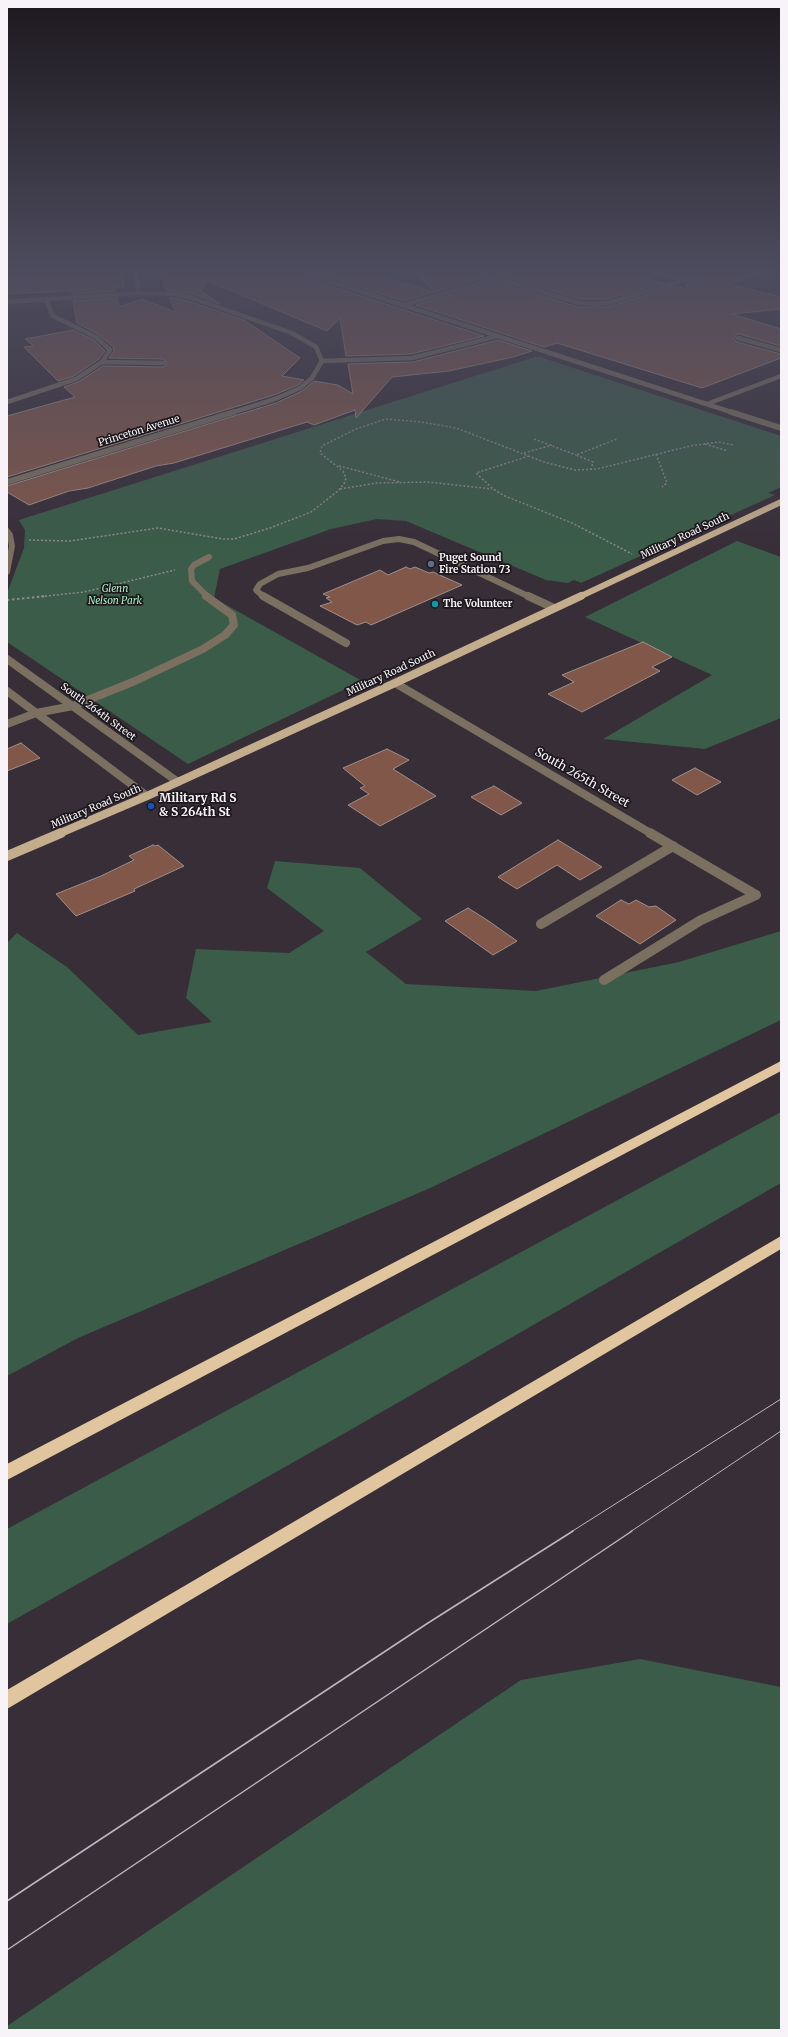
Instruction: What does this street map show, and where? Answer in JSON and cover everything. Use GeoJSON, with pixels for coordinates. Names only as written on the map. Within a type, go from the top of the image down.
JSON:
{"type":"FeatureCollection","features":[{"type":"Feature","properties":{"kind":"highway"},"geometry":{"type":"LineString","coordinates":[[7,1472],[781,1065]]}},
{"type":"Feature","properties":{"kind":"highway"},"geometry":{"type":"LineString","coordinates":[[7,1700],[781,1242]]}},
{"type":"Feature","properties":{"kind":"main road","name":"Military Road South"},"geometry":{"type":"LineString","coordinates":[[7,856],[147,796],[395,683],[781,502]]}},
{"type":"Feature","properties":{"kind":"street"},"geometry":{"type":"LineString","coordinates":[[9,400],[76,379],[99,364]]}},
{"type":"Feature","properties":{"kind":"street","name":"Princeton Avenue"},"geometry":{"type":"LineString","coordinates":[[7,482],[275,399],[300,388],[312,378],[320,364]]}},
{"type":"Feature","properties":{"kind":"street"},"geometry":{"type":"LineString","coordinates":[[584,364],[781,428]]}},
{"type":"Feature","properties":{"kind":"street"},"geometry":{"type":"LineString","coordinates":[[706,404],[781,376]]}},
{"type":"Feature","properties":{"kind":"street"},"geometry":{"type":"LineString","coordinates":[[7,531],[11,538],[12,546],[7,572]]}},
{"type":"Feature","properties":{"kind":"street"},"geometry":{"type":"LineString","coordinates":[[346,643],[261,595],[256,590],[260,584],[278,574],[308,568],[383,541],[399,538],[414,542],[554,608]]}},
{"type":"Feature","properties":{"kind":"street"},"geometry":{"type":"LineString","coordinates":[[7,724],[36,713],[73,706],[176,662],[203,649],[230,631],[234,625],[232,615],[204,594],[192,581],[191,569],[194,565],[209,557]]}},
{"type":"Feature","properties":{"kind":"street","name":"South 264th Street"},"geometry":{"type":"LineString","coordinates":[[7,659],[178,782]]}},
{"type":"Feature","properties":{"kind":"street","name":"South 265th Street"},"geometry":{"type":"LineString","coordinates":[[395,683],[756,895],[701,920],[604,980]]}},
{"type":"Feature","properties":{"kind":"street"},"geometry":{"type":"LineString","coordinates":[[7,691],[147,796]]}},
{"type":"Feature","properties":{"kind":"street"},"geometry":{"type":"LineString","coordinates":[[540,924],[673,846]]}},
{"type":"Feature","properties":{"kind":"path"},"geometry":{"type":"LineString","coordinates":[[11,538],[70,541],[158,528],[214,539],[234,539],[304,516],[340,489],[346,478],[343,471],[320,453],[322,446],[356,428],[386,419],[414,421],[468,431],[492,443],[563,468],[591,470],[704,443],[718,442],[734,445]]}},
{"type":"Feature","properties":{"kind":"path"},"geometry":{"type":"LineString","coordinates":[[534,439],[593,462],[591,470]]}},
{"type":"Feature","properties":{"kind":"path"},"geometry":{"type":"LineString","coordinates":[[576,455],[617,439]]}},
{"type":"Feature","properties":{"kind":"path"},"geometry":{"type":"LineString","coordinates":[[704,443],[728,451]]}},
{"type":"Feature","properties":{"kind":"path"},"geometry":{"type":"LineString","coordinates":[[524,453],[552,445]]}},
{"type":"Feature","properties":{"kind":"path"},"geometry":{"type":"LineString","coordinates":[[656,454],[667,483],[662,487]]}},
{"type":"Feature","properties":{"kind":"path"},"geometry":{"type":"LineString","coordinates":[[529,456],[476,473],[493,489],[523,504],[598,535],[638,558]]}},
{"type":"Feature","properties":{"kind":"path"},"geometry":{"type":"LineString","coordinates":[[337,466],[402,483]]}},
{"type":"Feature","properties":{"kind":"path"},"geometry":{"type":"LineString","coordinates":[[340,489],[377,483],[402,483],[445,484],[493,489]]}},
{"type":"Feature","properties":{"kind":"path"},"geometry":{"type":"LineString","coordinates":[[7,600],[84,592],[194,565]]}},
{"type":"Feature","properties":{"kind":"green space","name":"Glenn Nelson Park"},"geometry":{"type":"Polygon","coordinates":[[[513,364],[562,364],[781,436],[781,487],[768,493],[775,495],[581,583],[574,580],[568,583],[546,580],[406,521],[377,519],[331,529],[220,569],[214,598],[362,681],[188,764],[7,642],[7,593],[24,548],[25,530],[19,520],[513,364]]]}},
{"type":"Feature","properties":{"kind":"green space"},"geometry":{"type":"Polygon","coordinates":[[[737,541],[781,557],[781,718],[705,749],[603,739],[712,675],[585,617],[737,541]]]}},
{"type":"Feature","properties":{"kind":"green space"},"geometry":{"type":"Polygon","coordinates":[[[275,861],[360,868],[422,919],[366,952],[406,984],[536,991],[679,962],[781,931],[781,1020],[428,1189],[78,1338],[7,1376],[7,943],[17,933],[67,967],[138,1035],[212,1022],[186,998],[196,949],[289,953],[324,931],[267,888],[275,861]]]}},
{"type":"Feature","properties":{"kind":"green space"},"geometry":{"type":"Polygon","coordinates":[[[781,1112],[781,1183],[338,1437],[7,1624],[7,1529],[781,1112]]]}},
{"type":"Feature","properties":{"kind":"green space"},"geometry":{"type":"Polygon","coordinates":[[[640,1659],[781,1687],[781,2030],[7,2030],[7,2026],[521,1680],[640,1659]]]}},
{"type":"Feature","properties":{"kind":"building"},"geometry":{"type":"Polygon","coordinates":[[[41,364],[92,364],[74,376],[58,381],[41,364]]]}},
{"type":"Feature","properties":{"kind":"building"},"geometry":{"type":"Polygon","coordinates":[[[294,364],[282,376],[304,380],[298,385],[274,395],[7,477],[7,416],[75,397],[64,387],[78,382],[103,366],[163,367],[166,365],[294,364]]]}},
{"type":"Feature","properties":{"kind":"building"},"geometry":{"type":"Polygon","coordinates":[[[348,364],[481,364],[449,371],[392,377],[356,418],[355,410],[314,425],[307,422],[174,463],[156,466],[88,488],[69,491],[29,505],[7,492],[7,486],[276,403],[302,391],[314,381],[338,385],[353,394],[348,364]]]}},
{"type":"Feature","properties":{"kind":"building"},"geometry":{"type":"Polygon","coordinates":[[[625,364],[765,364],[702,388],[625,364]]]}},
{"type":"Feature","properties":{"kind":"building"},"geometry":{"type":"Polygon","coordinates":[[[406,567],[410,569],[415,567],[429,573],[433,572],[462,585],[371,625],[366,622],[357,625],[320,606],[332,602],[326,598],[330,597],[323,594],[380,570],[388,575],[406,567]]]}},
{"type":"Feature","properties":{"kind":"building"},"geometry":{"type":"Polygon","coordinates":[[[643,642],[672,657],[652,667],[660,671],[582,712],[548,694],[574,682],[562,675],[643,642]]]}},
{"type":"Feature","properties":{"kind":"building"},"geometry":{"type":"Polygon","coordinates":[[[21,743],[40,758],[7,771],[7,749],[21,743]]]}},
{"type":"Feature","properties":{"kind":"building"},"geometry":{"type":"Polygon","coordinates":[[[387,749],[409,760],[393,769],[436,796],[380,826],[348,805],[369,794],[360,788],[365,786],[343,768],[387,749]]]}},
{"type":"Feature","properties":{"kind":"building"},"geometry":{"type":"Polygon","coordinates":[[[695,768],[721,782],[697,795],[672,780],[695,768]]]}},
{"type":"Feature","properties":{"kind":"building"},"geometry":{"type":"Polygon","coordinates":[[[494,786],[522,803],[501,815],[471,797],[494,786]]]}},
{"type":"Feature","properties":{"kind":"building"},"geometry":{"type":"Polygon","coordinates":[[[558,840],[602,867],[580,880],[557,865],[517,889],[498,877],[558,840]]]}},
{"type":"Feature","properties":{"kind":"building"},"geometry":{"type":"Polygon","coordinates":[[[153,845],[158,845],[184,866],[134,889],[135,891],[76,916],[56,894],[101,876],[134,860],[129,856],[153,845]]]}},
{"type":"Feature","properties":{"kind":"building"},"geometry":{"type":"Polygon","coordinates":[[[621,900],[629,904],[636,900],[649,907],[656,906],[676,920],[640,944],[596,916],[621,900]]]}},
{"type":"Feature","properties":{"kind":"building"},"geometry":{"type":"Polygon","coordinates":[[[468,908],[517,941],[493,955],[445,921],[468,908]]]}},
{"type":"Feature","properties":{"kind":"tram line"},"geometry":{"type":"LineString","coordinates":[[571,1532],[781,1399]]}},
{"type":"Feature","properties":{"kind":"tram line"},"geometry":{"type":"LineString","coordinates":[[630,1532],[781,1431]]}},
{"type":"Feature","properties":{"kind":"tram line"},"geometry":{"type":"LineString","coordinates":[[7,1901],[428,1623],[573,1531]]}},
{"type":"Feature","properties":{"kind":"tram line"},"geometry":{"type":"LineString","coordinates":[[7,1950],[632,1531]]}},
{"type":"Feature","properties":{"kind":"place","name":"Puget Sound Fire Station 73"},"geometry":{"type":"Point","coordinates":[431,564]}},
{"type":"Feature","properties":{"kind":"place","name":"The Volunteer"},"geometry":{"type":"Point","coordinates":[435,604]}},
{"type":"Feature","properties":{"kind":"place","name":"Military Rd S & S 264th St"},"geometry":{"type":"Point","coordinates":[151,806]}}]}
